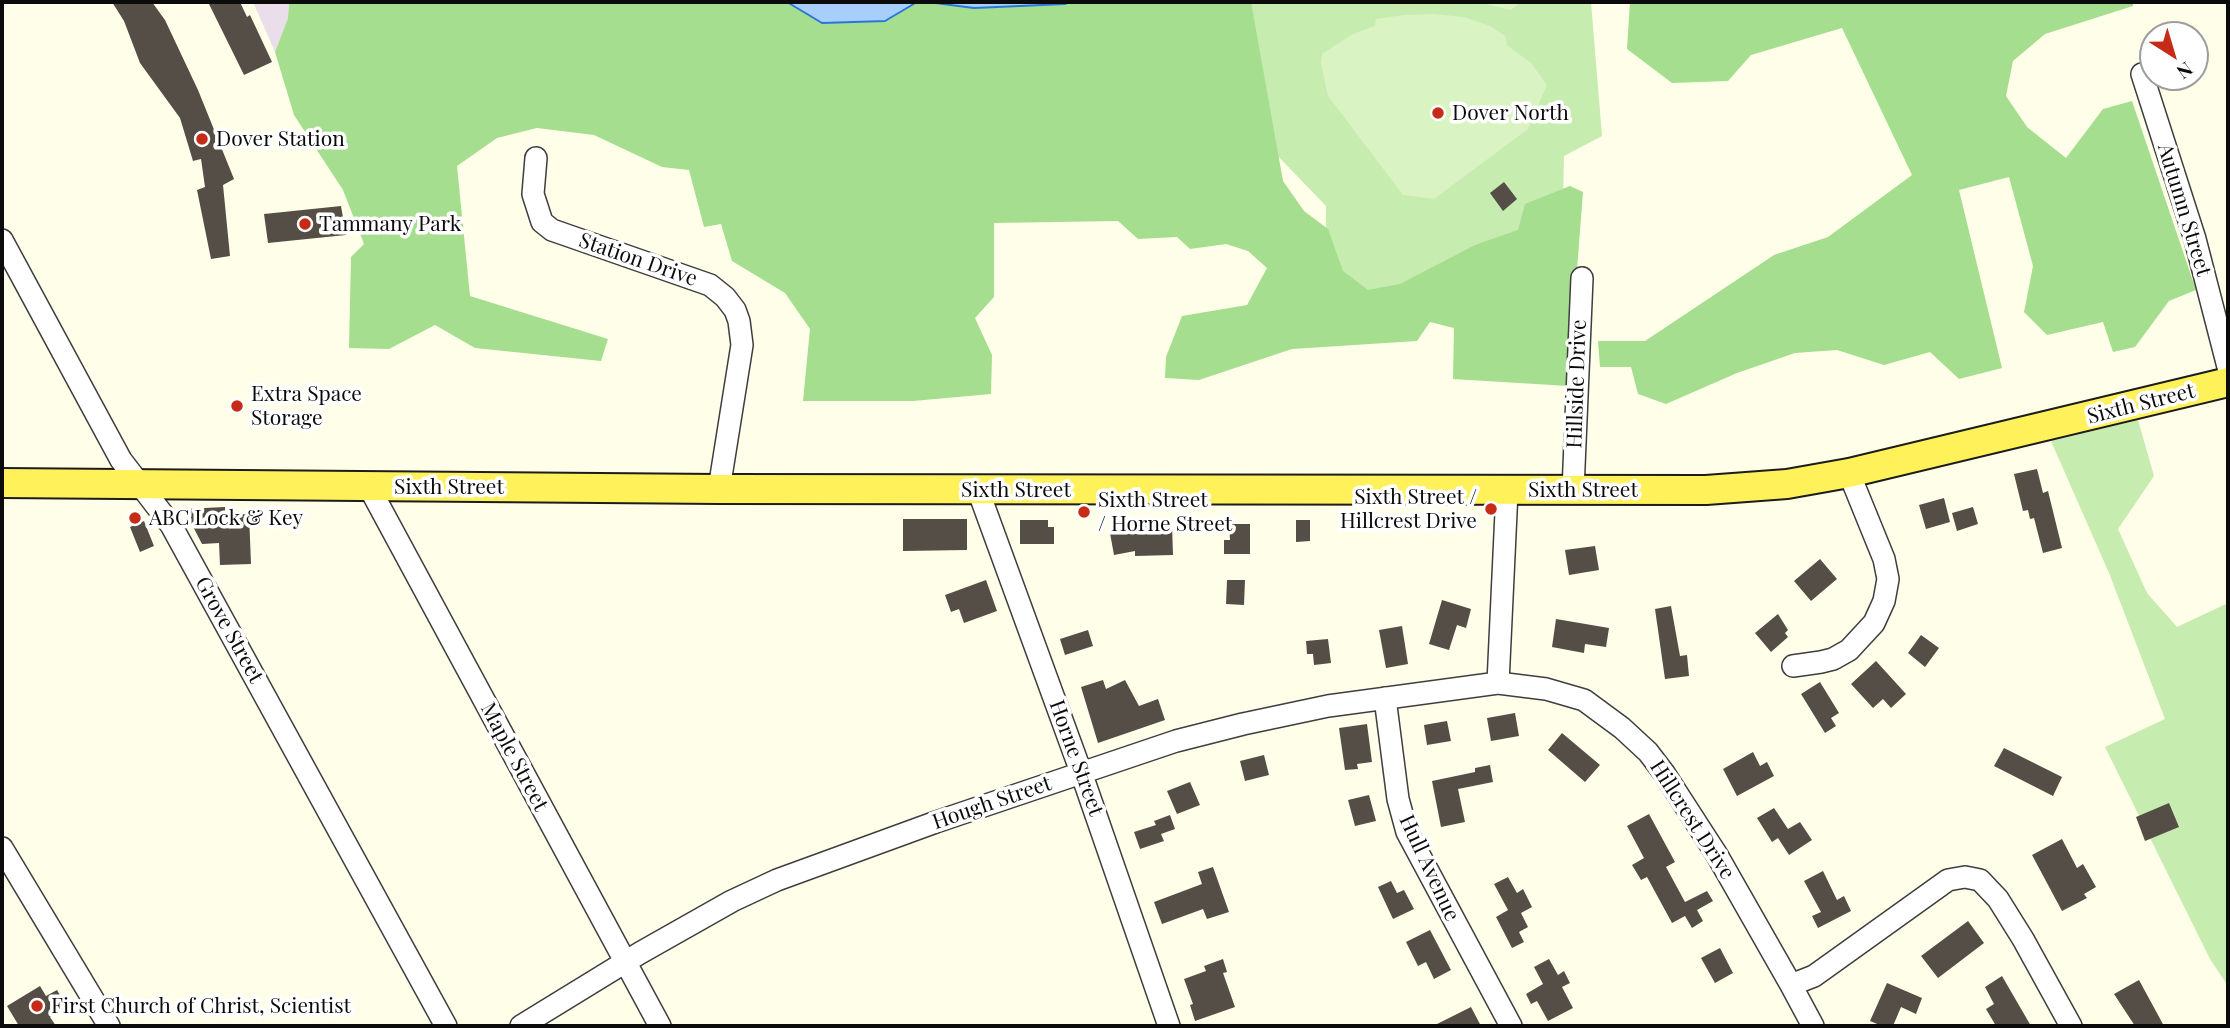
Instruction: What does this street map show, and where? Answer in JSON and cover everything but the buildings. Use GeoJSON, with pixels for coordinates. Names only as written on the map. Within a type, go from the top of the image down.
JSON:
{"type":"FeatureCollection","features":[{"type":"Feature","properties":{"kind":"main road","name":"Sixth Street"},"geometry":{"type":"LineString","coordinates":[[2,483],[978,490],[1507,491],[1747,488],[1849,473],[2228,382]]}},
{"type":"Feature","properties":{"kind":"street","name":"Autumn Street"},"geometry":{"type":"LineString","coordinates":[[2148,91],[2195,239],[2228,367]]}},
{"type":"Feature","properties":{"kind":"street","name":"Station Drive"},"geometry":{"type":"LineString","coordinates":[[536,158],[533,194],[542,222],[552,230],[710,285],[725,297],[735,310],[742,345],[719,489]]}},
{"type":"Feature","properties":{"kind":"street","name":"Grove Street"},"geometry":{"type":"LineString","coordinates":[[2,240],[121,460],[171,525],[446,1026]]}},
{"type":"Feature","properties":{"kind":"street","name":"Hillside Drive"},"geometry":{"type":"LineString","coordinates":[[1573,490],[1582,278]]}},
{"type":"Feature","properties":{"kind":"street"},"geometry":{"type":"LineString","coordinates":[[1793,666],[1833,659],[1849,650],[1874,623],[1884,601],[1888,579],[1884,559],[1849,473]]}},
{"type":"Feature","properties":{"kind":"street","name":"Maple Street"},"geometry":{"type":"LineString","coordinates":[[369,487],[660,1026]]}},
{"type":"Feature","properties":{"kind":"street","name":"Horne Street"},"geometry":{"type":"LineString","coordinates":[[978,490],[1170,1026]]}},
{"type":"Feature","properties":{"kind":"street"},"geometry":{"type":"LineString","coordinates":[[1499,683],[1507,491]]}},
{"type":"Feature","properties":{"kind":"street","name":"Hough Street"},"geometry":{"type":"LineString","coordinates":[[521,1026],[733,901],[778,880],[1081,772],[1176,741],[1243,724],[1328,706],[1499,683]]}},
{"type":"Feature","properties":{"kind":"street","name":"Hillcrest Drive"},"geometry":{"type":"LineString","coordinates":[[1499,683],[1546,689],[1584,700],[1622,727],[1648,752],[1717,855],[1812,1026]]}},
{"type":"Feature","properties":{"kind":"street","name":"Hull Avenue"},"geometry":{"type":"LineString","coordinates":[[1385,698],[1398,799],[1407,832],[1511,1026]]}},
{"type":"Feature","properties":{"kind":"street"},"geometry":{"type":"LineString","coordinates":[[2,848],[109,1026]]}},
{"type":"Feature","properties":{"kind":"street"},"geometry":{"type":"LineString","coordinates":[[1791,985],[1814,975],[1948,880],[1965,877],[1980,880],[1998,899],[2071,1026]]}},
{"type":"Feature","properties":{"kind":"shaded area"},"geometry":{"type":"Polygon","coordinates":[[[253,2],[289,2],[288,18],[275,52],[253,2]]]}},
{"type":"Feature","properties":{"kind":"green space"},"geometry":{"type":"Polygon","coordinates":[[[289,2],[787,2],[822,23],[885,21],[917,2],[974,8],[1069,2],[1251,2],[1283,181],[1304,211],[1328,229],[1343,271],[1368,290],[1400,284],[1475,245],[1518,230],[1525,204],[1570,186],[1583,192],[1568,386],[1453,379],[1454,328],[1430,322],[1417,341],[1292,349],[1199,380],[1165,378],[1166,357],[1182,316],[1247,305],[1267,268],[1248,251],[1226,244],[1190,249],[1177,237],[1138,239],[1118,221],[994,223],[994,297],[975,318],[992,355],[991,394],[913,401],[803,401],[810,329],[785,293],[732,261],[721,224],[704,227],[689,170],[662,167],[594,135],[537,128],[497,138],[457,166],[470,296],[608,339],[601,361],[475,348],[435,325],[389,349],[349,348],[351,257],[364,244],[343,190],[294,115],[275,52],[288,18],[289,2]]]}},
{"type":"Feature","properties":{"kind":"green space"},"geometry":{"type":"Polygon","coordinates":[[[1222,2],[1591,2],[1602,136],[1564,156],[1562,249],[1325,310],[1326,206],[1217,93],[1222,2]]]}},
{"type":"Feature","properties":{"kind":"green space"},"geometry":{"type":"Polygon","coordinates":[[[1477,2],[1521,2],[1511,10],[1477,2]]]}},
{"type":"Feature","properties":{"kind":"green space"},"geometry":{"type":"Polygon","coordinates":[[[1630,2],[2133,2],[2133,6],[2045,34],[2013,61],[2006,96],[2027,127],[2066,158],[2103,109],[2132,101],[2196,290],[2169,301],[2135,347],[2113,352],[2103,322],[2047,335],[2024,312],[2033,266],[2009,177],[1959,190],[2002,368],[1959,379],[1930,352],[1884,365],[1837,350],[1795,353],[1737,373],[1666,404],[1638,394],[1631,367],[1600,367],[1598,341],[1645,341],[1774,255],[1828,237],[1912,175],[1842,28],[1751,55],[1728,81],[1672,83],[1627,49],[1630,2]]]}},
{"type":"Feature","properties":{"kind":"green space","name":"Dover North"},"geometry":{"type":"Polygon","coordinates":[[[1434,14],[1464,17],[1490,26],[1505,36],[1507,45],[1531,63],[1547,85],[1528,129],[1434,199],[1403,195],[1328,96],[1321,63],[1322,54],[1353,34],[1375,26],[1376,19],[1434,14]]]}},
{"type":"Feature","properties":{"kind":"green space"},"geometry":{"type":"Polygon","coordinates":[[[2138,420],[2154,476],[2118,529],[2147,593],[2177,627],[2228,603],[2228,986],[2210,959],[2105,747],[2165,719],[2109,573],[2051,441],[2138,420]]]}},
{"type":"Feature","properties":{"kind":"water"},"geometry":{"type":"Polygon","coordinates":[[[787,2],[917,2],[885,21],[822,23],[787,2]]]}},
{"type":"Feature","properties":{"kind":"water"},"geometry":{"type":"Polygon","coordinates":[[[927,2],[1069,2],[974,8],[927,2]]]}},
{"type":"Feature","properties":{"kind":"place","name":"Dover North"},"geometry":{"type":"Point","coordinates":[1438,113]}},
{"type":"Feature","properties":{"kind":"place","name":"Dover Station"},"geometry":{"type":"Point","coordinates":[202,139]}},
{"type":"Feature","properties":{"kind":"place","name":"Tammany Park"},"geometry":{"type":"Point","coordinates":[305,224]}},
{"type":"Feature","properties":{"kind":"place","name":"Extra Space Storage"},"geometry":{"type":"Point","coordinates":[237,406]}},
{"type":"Feature","properties":{"kind":"place","name":"Sixth Street / Hillcrest Drive"},"geometry":{"type":"Point","coordinates":[1491,509]}},
{"type":"Feature","properties":{"kind":"place","name":"Sixth Street / Horne Street"},"geometry":{"type":"Point","coordinates":[1084,512]}},
{"type":"Feature","properties":{"kind":"place","name":"ABC Lock & Key"},"geometry":{"type":"Point","coordinates":[135,518]}},
{"type":"Feature","properties":{"kind":"place","name":"First Church of Christ, Scientist"},"geometry":{"type":"Point","coordinates":[37,1006]}}]}
